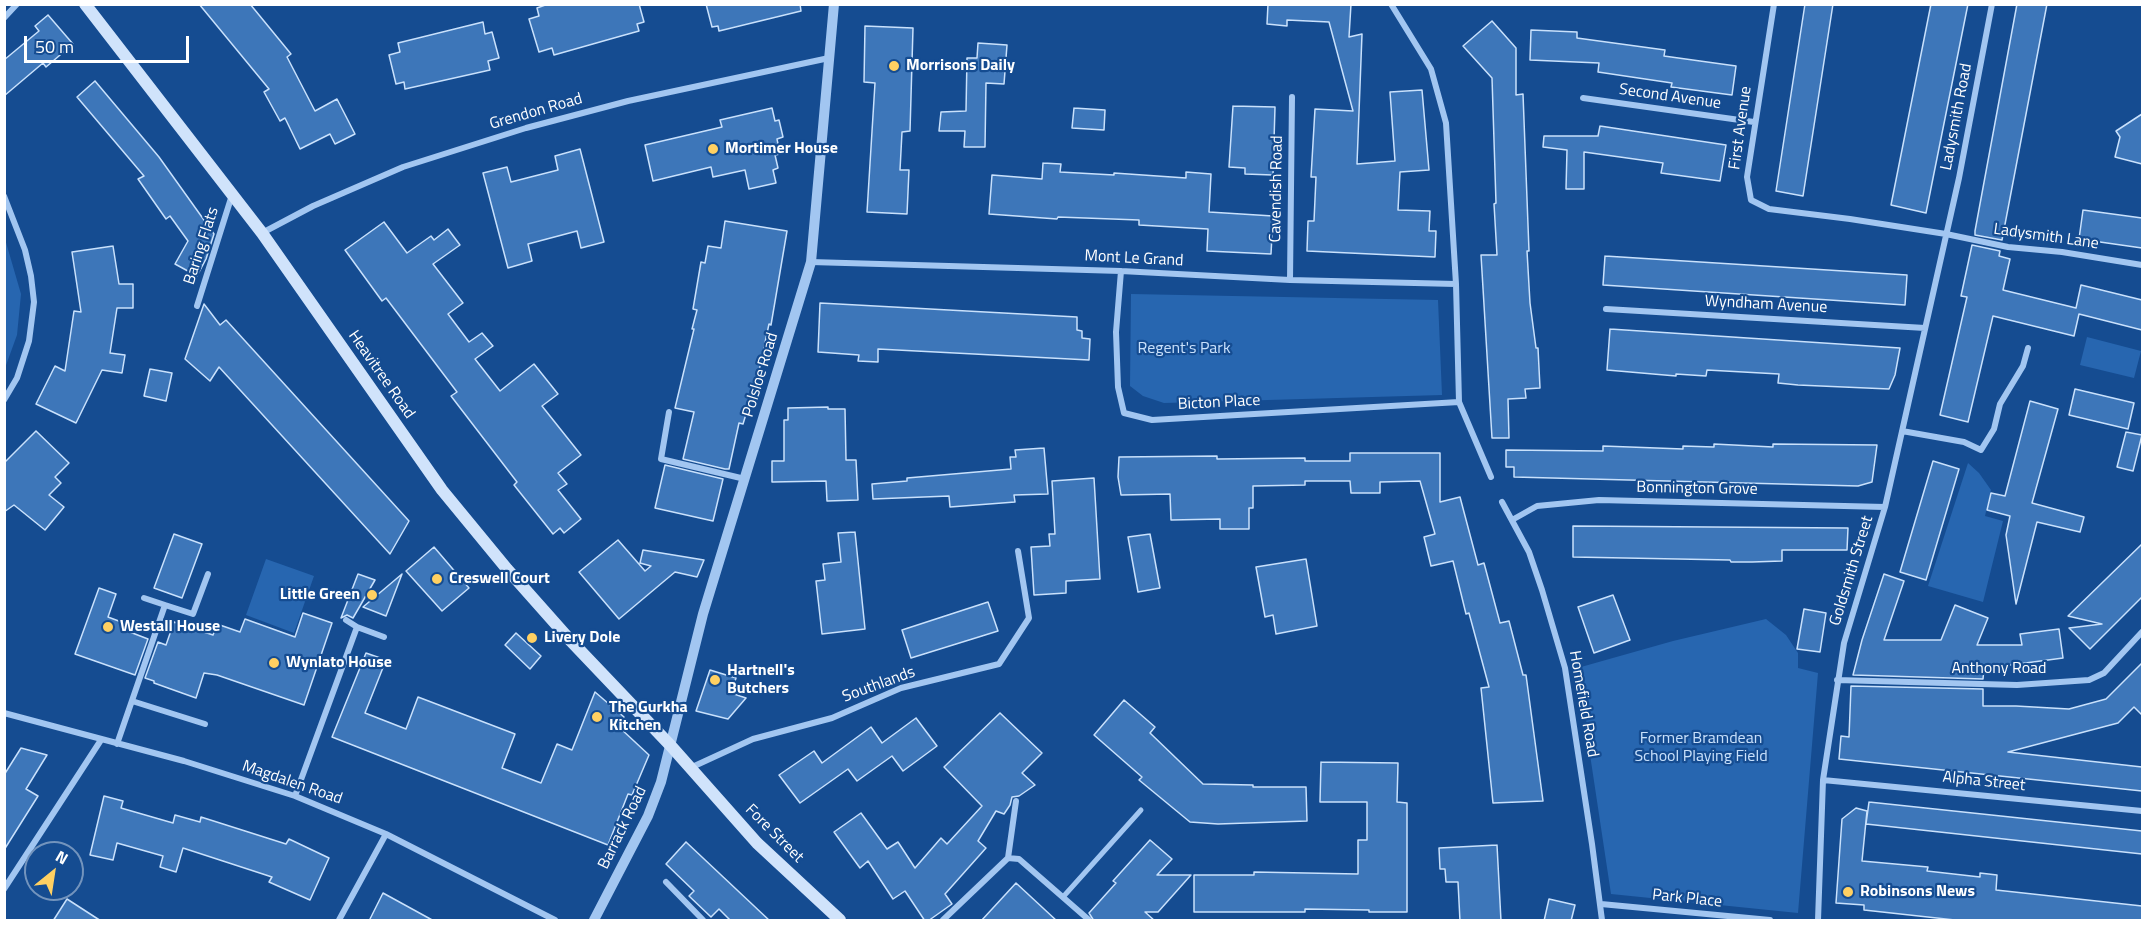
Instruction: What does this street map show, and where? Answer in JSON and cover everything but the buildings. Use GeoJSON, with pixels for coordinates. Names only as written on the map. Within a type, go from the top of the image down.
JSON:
{"type":"FeatureCollection","features":[{"type":"Feature","properties":{"kind":"main road","name":"Heavitree Road"},"geometry":{"type":"LineString","coordinates":[[85,4],[262,233],[442,489],[507,569],[689,768]]}},
{"type":"Feature","properties":{"kind":"main road","name":"Fore Street"},"geometry":{"type":"LineString","coordinates":[[689,768],[757,843],[840,921]]}},
{"type":"Feature","properties":{"kind":"street"},"geometry":{"type":"LineString","coordinates":[[4,18],[17,4]]}},
{"type":"Feature","properties":{"kind":"street","name":"Polsloe Road"},"geometry":{"type":"LineString","coordinates":[[671,746],[680,699],[703,614],[811,262],[834,4]]}},
{"type":"Feature","properties":{"kind":"street"},"geometry":{"type":"LineString","coordinates":[[1391,4],[1431,69],[1446,123],[1456,284],[1459,402],[1491,477]]}},
{"type":"Feature","properties":{"kind":"street","name":"First Avenue"},"geometry":{"type":"LineString","coordinates":[[1774,4],[1747,177],[1750,200],[1769,209],[1946,234]]}},
{"type":"Feature","properties":{"kind":"street","name":"Ladysmith Road"},"geometry":{"type":"LineString","coordinates":[[1946,234],[1992,4]]}},
{"type":"Feature","properties":{"kind":"street","name":"Grendon Road"},"geometry":{"type":"LineString","coordinates":[[262,233],[321,202],[403,166],[526,128],[628,101],[830,58]]}},
{"type":"Feature","properties":{"kind":"street","name":"Cavendish Road"},"geometry":{"type":"LineString","coordinates":[[1290,280],[1292,97]]}},
{"type":"Feature","properties":{"kind":"street","name":"Second Avenue"},"geometry":{"type":"LineString","coordinates":[[1583,98],[1754,122]]}},
{"type":"Feature","properties":{"kind":"street","name":"Baring Flats"},"geometry":{"type":"LineString","coordinates":[[197,306],[232,195]]}},
{"type":"Feature","properties":{"kind":"street"},"geometry":{"type":"LineString","coordinates":[[4,196],[25,250],[34,302],[29,340],[17,378],[4,400]]}},
{"type":"Feature","properties":{"kind":"street","name":"Ladysmith Lane"},"geometry":{"type":"LineString","coordinates":[[1946,234],[2008,247],[2062,252],[2142,265]]}},
{"type":"Feature","properties":{"kind":"street","name":"Goldsmith Street"},"geometry":{"type":"LineString","coordinates":[[1818,921],[1823,780],[1837,680],[1844,643],[1886,507],[1946,234]]}},
{"type":"Feature","properties":{"kind":"street","name":"Mont Le Grand"},"geometry":{"type":"LineString","coordinates":[[811,262],[1456,284]]}},
{"type":"Feature","properties":{"kind":"street","name":"Bicton Place"},"geometry":{"type":"LineString","coordinates":[[1121,271],[1116,332],[1118,387],[1124,413],[1152,420],[1459,402]]}},
{"type":"Feature","properties":{"kind":"street","name":"Wyndham Avenue"},"geometry":{"type":"LineString","coordinates":[[1606,309],[1925,328]]}},
{"type":"Feature","properties":{"kind":"street"},"geometry":{"type":"LineString","coordinates":[[1902,431],[1964,442],[1981,450],[1994,429],[2000,404],[2023,366],[2028,348]]}},
{"type":"Feature","properties":{"kind":"street"},"geometry":{"type":"LineString","coordinates":[[669,412],[661,459],[746,479]]}},
{"type":"Feature","properties":{"kind":"street","name":"Bonnington Grove"},"geometry":{"type":"LineString","coordinates":[[1512,520],[1537,506],[1599,500],[1886,507]]}},
{"type":"Feature","properties":{"kind":"street","name":"Homefield Road"},"geometry":{"type":"LineString","coordinates":[[1502,501],[1532,562],[1566,668],[1602,921]]}},
{"type":"Feature","properties":{"kind":"street","name":"Southlands"},"geometry":{"type":"LineString","coordinates":[[689,768],[753,739],[832,718],[901,688],[999,664],[1029,618],[1018,551]]}},
{"type":"Feature","properties":{"kind":"street"},"geometry":{"type":"LineString","coordinates":[[144,598],[193,614],[208,574]]}},
{"type":"Feature","properties":{"kind":"street"},"geometry":{"type":"LineString","coordinates":[[117,744],[165,605]]}},
{"type":"Feature","properties":{"kind":"street"},"geometry":{"type":"LineString","coordinates":[[346,620],[357,627],[384,637]]}},
{"type":"Feature","properties":{"kind":"street"},"geometry":{"type":"LineString","coordinates":[[296,796],[357,627]]}},
{"type":"Feature","properties":{"kind":"street","name":"Anthony Road"},"geometry":{"type":"LineString","coordinates":[[1837,680],[2017,685],[2089,680],[2104,673],[2142,632]]}},
{"type":"Feature","properties":{"kind":"street"},"geometry":{"type":"LineString","coordinates":[[132,701],[205,724]]}},
{"type":"Feature","properties":{"kind":"street","name":"Magdalen Road"},"geometry":{"type":"LineString","coordinates":[[4,713],[184,761],[296,796],[386,834],[555,921]]}},
{"type":"Feature","properties":{"kind":"street"},"geometry":{"type":"LineString","coordinates":[[4,889],[101,740]]}},
{"type":"Feature","properties":{"kind":"street","name":"Barrack Road"},"geometry":{"type":"LineString","coordinates":[[594,921],[648,816],[671,746]]}},
{"type":"Feature","properties":{"kind":"street","name":"Alpha Street"},"geometry":{"type":"LineString","coordinates":[[1823,780],[2142,811]]}},
{"type":"Feature","properties":{"kind":"street"},"geometry":{"type":"LineString","coordinates":[[943,921],[1008,858],[1016,801]]}},
{"type":"Feature","properties":{"kind":"street"},"geometry":{"type":"LineString","coordinates":[[1063,897],[1141,810]]}},
{"type":"Feature","properties":{"kind":"street"},"geometry":{"type":"LineString","coordinates":[[339,921],[386,834]]}},
{"type":"Feature","properties":{"kind":"street"},"geometry":{"type":"LineString","coordinates":[[1008,858],[1020,859],[1089,921]]}},
{"type":"Feature","properties":{"kind":"street"},"geometry":{"type":"LineString","coordinates":[[666,882],[703,921]]}},
{"type":"Feature","properties":{"kind":"street","name":"Park Place"},"geometry":{"type":"LineString","coordinates":[[1601,904],[1770,921]]}},
{"type":"Feature","properties":{"kind":"green space"},"geometry":{"type":"Polygon","coordinates":[[[5,239],[21,294],[17,335],[5,368],[5,239]]]}},
{"type":"Feature","properties":{"kind":"green space","name":"Regent's Park"},"geometry":{"type":"Polygon","coordinates":[[[1131,294],[1438,300],[1442,395],[1164,403],[1143,396],[1130,386],[1131,294]]]}},
{"type":"Feature","properties":{"kind":"green space"},"geometry":{"type":"Polygon","coordinates":[[[2087,337],[2141,351],[2134,378],[2080,365],[2087,337]]]}},
{"type":"Feature","properties":{"kind":"green space"},"geometry":{"type":"Polygon","coordinates":[[[1968,463],[1979,473],[1991,490],[1985,516],[2003,521],[1983,602],[1928,586],[1968,463]]]}},
{"type":"Feature","properties":{"kind":"green space"},"geometry":{"type":"Polygon","coordinates":[[[266,559],[314,576],[294,633],[246,615],[266,559]]]}},
{"type":"Feature","properties":{"kind":"green space","name":"Former Bramdean School Playing Field"},"geometry":{"type":"Polygon","coordinates":[[[1766,619],[1786,635],[1798,653],[1798,668],[1818,673],[1798,913],[1611,894],[1589,748],[1581,667],[1673,641],[1766,619]]]}},
{"type":"Feature","properties":{"kind":"place","name":"Morrisons Daily"},"geometry":{"type":"Point","coordinates":[894,66]}},
{"type":"Feature","properties":{"kind":"place","name":"Mortimer House"},"geometry":{"type":"Point","coordinates":[713,149]}},
{"type":"Feature","properties":{"kind":"place","name":"Creswell Court"},"geometry":{"type":"Point","coordinates":[437,579]}},
{"type":"Feature","properties":{"kind":"place","name":"Little Green"},"geometry":{"type":"Point","coordinates":[372,595]}},
{"type":"Feature","properties":{"kind":"place","name":"Westall House"},"geometry":{"type":"Point","coordinates":[108,627]}},
{"type":"Feature","properties":{"kind":"place","name":"Livery Dole"},"geometry":{"type":"Point","coordinates":[532,638]}},
{"type":"Feature","properties":{"kind":"place","name":"Wynlato House"},"geometry":{"type":"Point","coordinates":[274,663]}},
{"type":"Feature","properties":{"kind":"place","name":"Hartnell's Butchers"},"geometry":{"type":"Point","coordinates":[715,680]}},
{"type":"Feature","properties":{"kind":"place","name":"The Gurkha Kitchen"},"geometry":{"type":"Point","coordinates":[597,717]}},
{"type":"Feature","properties":{"kind":"place","name":"Robinsons News"},"geometry":{"type":"Point","coordinates":[1848,892]}}]}
